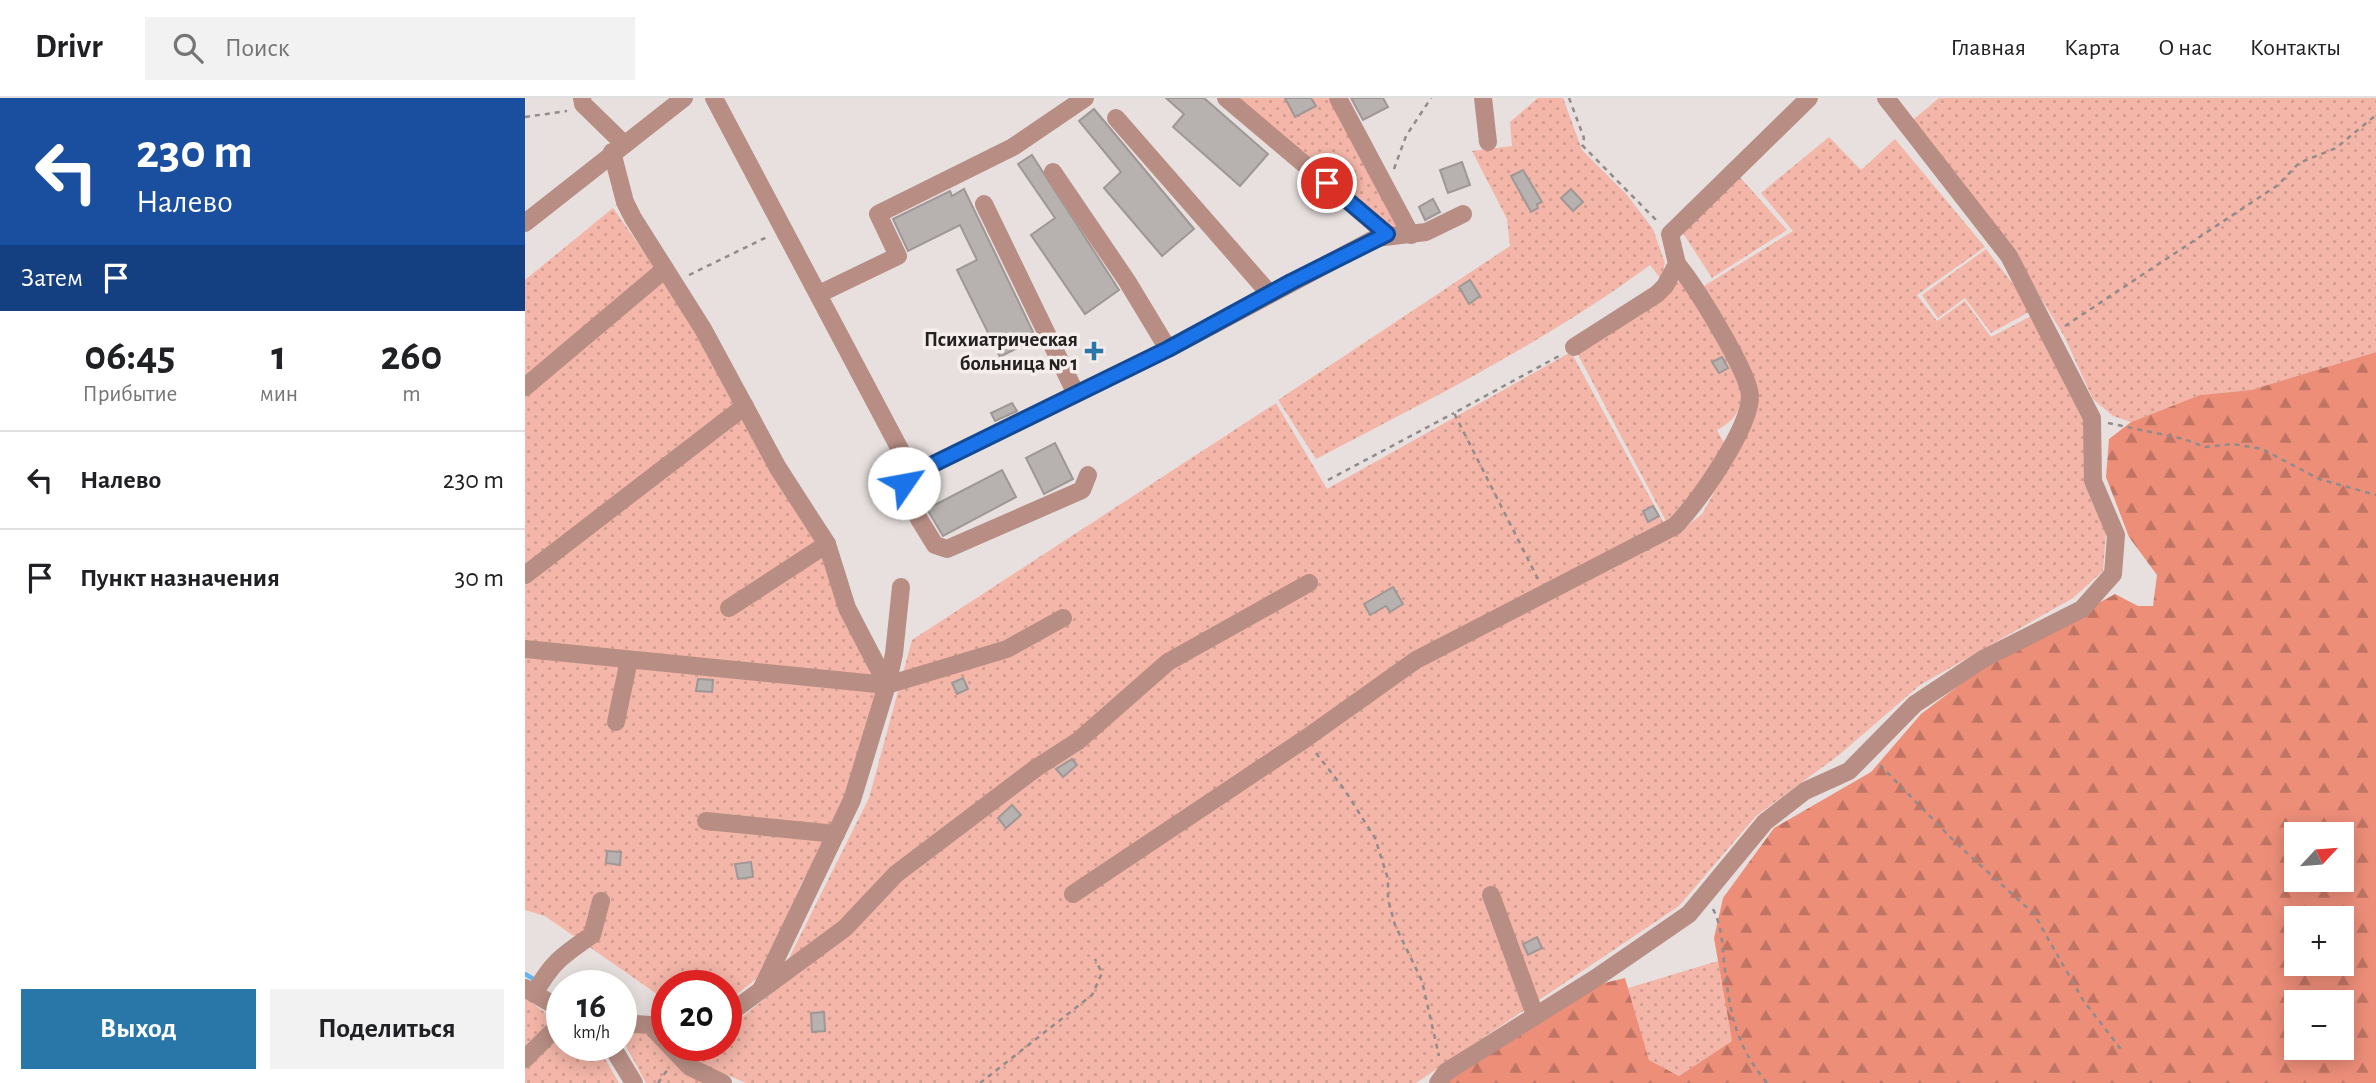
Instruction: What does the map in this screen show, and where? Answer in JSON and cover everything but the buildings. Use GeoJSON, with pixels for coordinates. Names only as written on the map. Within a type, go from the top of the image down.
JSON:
{"type":"FeatureCollection","features":[{"type":"Feature","properties":{"kind":"street"},"geometry":{"type":"LineString","coordinates":[[525,223],[617,148],[684,98]]}},
{"type":"Feature","properties":{"kind":"street"},"geometry":{"type":"LineString","coordinates":[[714,98],[913,474]]}},
{"type":"Feature","properties":{"kind":"street"},"geometry":{"type":"LineString","coordinates":[[818,294],[898,256],[878,214],[1013,147],[1085,98]]}},
{"type":"Feature","properties":{"kind":"street"},"geometry":{"type":"LineString","coordinates":[[1226,98],[1387,234]]}},
{"type":"Feature","properties":{"kind":"street"},"geometry":{"type":"LineString","coordinates":[[1338,98],[1411,235]]}},
{"type":"Feature","properties":{"kind":"street"},"geometry":{"type":"LineString","coordinates":[[1483,98],[1488,142]]}},
{"type":"Feature","properties":{"kind":"street"},"geometry":{"type":"LineString","coordinates":[[1073,894],[1305,739],[1416,660],[1675,526],[1698,502],[1749,406],[1750,393],[1727,343],[1690,278],[1677,264],[1670,234],[1809,98]]}},
{"type":"Feature","properties":{"kind":"street"},"geometry":{"type":"LineString","coordinates":[[1425,1083],[1442,1077],[1689,914],[1765,822],[1805,791],[1849,771],[1915,704],[1983,659],[2082,609],[2113,574],[2116,535],[2093,481],[2092,418],[2009,256],[1886,98]]}},
{"type":"Feature","properties":{"kind":"street"},"geometry":{"type":"LineString","coordinates":[[583,101],[617,148],[625,202],[745,406],[778,468],[827,544],[847,608],[887,685]]}},
{"type":"Feature","properties":{"kind":"street"},"geometry":{"type":"LineString","coordinates":[[1116,118],[1269,293]]}},
{"type":"Feature","properties":{"kind":"street"},"geometry":{"type":"LineString","coordinates":[[1053,172],[1127,281],[1168,349]]}},
{"type":"Feature","properties":{"kind":"street"},"geometry":{"type":"LineString","coordinates":[[984,204],[1076,394]]}},
{"type":"Feature","properties":{"kind":"street"},"geometry":{"type":"LineString","coordinates":[[1089,475],[1082,490],[947,549],[935,545],[919,519],[904,483],[913,474],[1168,349],[1269,293],[1387,234],[1411,235],[1426,232],[1463,214]]}},
{"type":"Feature","properties":{"kind":"street"},"geometry":{"type":"LineString","coordinates":[[1574,347],[1657,294],[1665,286],[1677,264]]}},
{"type":"Feature","properties":{"kind":"street"},"geometry":{"type":"LineString","coordinates":[[525,387],[669,275]]}},
{"type":"Feature","properties":{"kind":"street"},"geometry":{"type":"LineString","coordinates":[[525,575],[745,406]]}},
{"type":"Feature","properties":{"kind":"street"},"geometry":{"type":"LineString","coordinates":[[729,608],[827,544]]}},
{"type":"Feature","properties":{"kind":"street"},"geometry":{"type":"LineString","coordinates":[[742,1004],[845,928],[896,874],[1036,768],[1078,741],[1168,662],[1309,583]]}},
{"type":"Feature","properties":{"kind":"street"},"geometry":{"type":"LineString","coordinates":[[761,990],[852,800],[887,685],[894,654],[901,587]]}},
{"type":"Feature","properties":{"kind":"street"},"geometry":{"type":"LineString","coordinates":[[525,649],[887,685],[1007,649],[1063,618]]}},
{"type":"Feature","properties":{"kind":"street"},"geometry":{"type":"LineString","coordinates":[[616,722],[629,660]]}},
{"type":"Feature","properties":{"kind":"street"},"geometry":{"type":"LineString","coordinates":[[706,821],[836,834]]}},
{"type":"Feature","properties":{"kind":"street"},"geometry":{"type":"LineString","coordinates":[[1491,895],[1535,1015]]}},
{"type":"Feature","properties":{"kind":"street"},"geometry":{"type":"LineString","coordinates":[[546,1000],[530,991],[557,960],[592,935],[601,901]]}},
{"type":"Feature","properties":{"kind":"street"},"geometry":{"type":"LineString","coordinates":[[525,1059],[546,1038]]}},
{"type":"Feature","properties":{"kind":"street"},"geometry":{"type":"LineString","coordinates":[[621,1061],[634,1083]]}},
{"type":"Feature","properties":{"kind":"street"},"geometry":{"type":"LineString","coordinates":[[685,1061],[690,1067],[723,1083]]}},
{"type":"Feature","properties":{"kind":"path"},"geometry":{"type":"LineString","coordinates":[[1388,191],[1406,136],[1431,98]]}},
{"type":"Feature","properties":{"kind":"path"},"geometry":{"type":"LineString","coordinates":[[1569,98],[1584,138],[1582,145],[1670,234]]}},
{"type":"Feature","properties":{"kind":"path"},"geometry":{"type":"LineString","coordinates":[[525,117],[565,112],[583,101]]}},
{"type":"Feature","properties":{"kind":"path"},"geometry":{"type":"LineString","coordinates":[[2050,335],[2278,185],[2299,163],[2336,148],[2376,115]]}},
{"type":"Feature","properties":{"kind":"path"},"geometry":{"type":"LineString","coordinates":[[669,275],[694,274],[784,228]]}},
{"type":"Feature","properties":{"kind":"path"},"geometry":{"type":"LineString","coordinates":[[1328,480],[1574,347]]}},
{"type":"Feature","properties":{"kind":"path"},"geometry":{"type":"LineString","coordinates":[[1454,413],[1546,595]]}},
{"type":"Feature","properties":{"kind":"path"},"geometry":{"type":"LineString","coordinates":[[2092,418],[2122,428],[2184,439],[2205,447],[2233,444],[2262,449],[2319,479],[2376,495]]}},
{"type":"Feature","properties":{"kind":"path"},"geometry":{"type":"LineString","coordinates":[[1305,739],[1344,789],[1375,838],[1388,879],[1388,899],[1395,925],[1422,981],[1442,1077]]}},
{"type":"Feature","properties":{"kind":"path"},"geometry":{"type":"LineString","coordinates":[[1868,752],[1956,843],[2034,914],[2083,1000],[2123,1052]]}},
{"type":"Feature","properties":{"kind":"path"},"geometry":{"type":"LineString","coordinates":[[1706,893],[1722,928],[1734,1031],[1748,1059],[1767,1083]]}},
{"type":"Feature","properties":{"kind":"path"},"geometry":{"type":"LineString","coordinates":[[980,1083],[1092,995],[1103,973],[1095,959]]}},
{"type":"Feature","properties":{"kind":"shaded area"},"geometry":{"type":"Polygon","coordinates":[[[1237,98],[1333,98],[1398,222],[1397,233],[1237,98]]]}},
{"type":"Feature","properties":{"kind":"shaded area"},"geometry":{"type":"Polygon","coordinates":[[[1538,98],[1563,98],[1582,150],[1627,195],[1653,229],[1665,263],[1661,279],[1650,265],[1529,344],[1316,459],[1278,400],[1510,246],[1507,219],[1472,151],[1512,146],[1510,122],[1538,98]]]}},
{"type":"Feature","properties":{"kind":"shaded area"},"geometry":{"type":"Polygon","coordinates":[[[1939,98],[2376,98],[2376,352],[2251,390],[2200,395],[2131,422],[2113,416],[2093,399],[2064,336],[2018,260],[1908,124],[1939,98]]]}},
{"type":"Feature","properties":{"kind":"shaded area"},"geometry":{"type":"Polygon","coordinates":[[[1829,137],[1861,170],[1895,139],[1985,247],[1917,295],[1937,321],[1965,301],[1991,337],[2033,315],[2089,419],[2084,483],[2106,533],[2103,571],[2073,598],[1920,685],[1839,755],[1756,816],[1679,906],[1416,1083],[746,1083],[697,1062],[742,1061],[742,1017],[771,994],[869,798],[912,640],[1276,403],[1327,489],[1571,352],[1672,538],[1702,514],[1733,459],[1755,396],[1704,286],[1793,231],[1761,193],[1829,137]]]}},
{"type":"Feature","properties":{"kind":"shaded area"},"geometry":{"type":"Polygon","coordinates":[[[1739,176],[1787,230],[1712,278],[1683,233],[1739,176]]]}},
{"type":"Feature","properties":{"kind":"shaded area"},"geometry":{"type":"Polygon","coordinates":[[[613,208],[700,332],[829,556],[878,694],[849,801],[801,884],[761,975],[742,990],[742,970],[651,970],[651,990],[637,980],[637,970],[623,970],[545,916],[525,910],[525,280],[613,208]]]}},
{"type":"Feature","properties":{"kind":"shaded area"},"geometry":{"type":"Polygon","coordinates":[[[1986,249],[2016,288],[2029,312],[1991,333],[1965,298],[1938,318],[1922,295],[1986,249]]]}},
{"type":"Feature","properties":{"kind":"shaded area"},"geometry":{"type":"Polygon","coordinates":[[[1684,278],[1741,381],[1741,398],[1735,416],[1717,430],[1724,443],[1694,496],[1668,525],[1576,351],[1684,278]]]}},
{"type":"Feature","properties":{"kind":"shaded area"},"geometry":{"type":"Polygon","coordinates":[[[1718,961],[1732,1041],[1679,1076],[1649,1060],[1628,988],[1718,961]]]}},
{"type":"Feature","properties":{"kind":"shaded area"},"geometry":{"type":"Polygon","coordinates":[[[525,998],[546,1013],[546,1028],[525,1051],[525,998]]]}},
{"type":"Feature","properties":{"kind":"shaded area"},"geometry":{"type":"Polygon","coordinates":[[[637,1032],[651,1037],[651,1061],[684,1061],[714,1083],[646,1083],[634,1061],[637,1061],[637,1032]]]}},
{"type":"Feature","properties":{"kind":"shaded area"},"geometry":{"type":"Polygon","coordinates":[[[546,1045],[546,1061],[606,1061],[619,1083],[525,1083],[525,1066],[546,1045]]]}},
{"type":"Feature","properties":{"kind":"green space"},"geometry":{"type":"Polygon","coordinates":[[[2376,352],[2376,1083],[1440,1083],[1604,983],[1625,978],[1649,1060],[1679,1076],[1732,1041],[1714,938],[1723,898],[1774,828],[1871,772],[1921,714],[1986,665],[2115,594],[2138,606],[2153,606],[2157,575],[2129,537],[2106,477],[2109,439],[2131,422],[2200,395],[2251,390],[2376,352]]]}},
{"type":"Feature","properties":{"kind":"waterway"},"geometry":{"type":"LineString","coordinates":[[525,974],[535,980]]}},
{"type":"Feature","properties":{"kind":"place","name":"Психиатрическая больница № 1"},"geometry":{"type":"Point","coordinates":[1094,351]}},
{"type":"Feature","properties":{"kind":"route"},"geometry":{"type":"LineString","coordinates":[[904,483],[913,474],[1168,349],[1291,282],[1387,234],[1327,183]]}}]}
